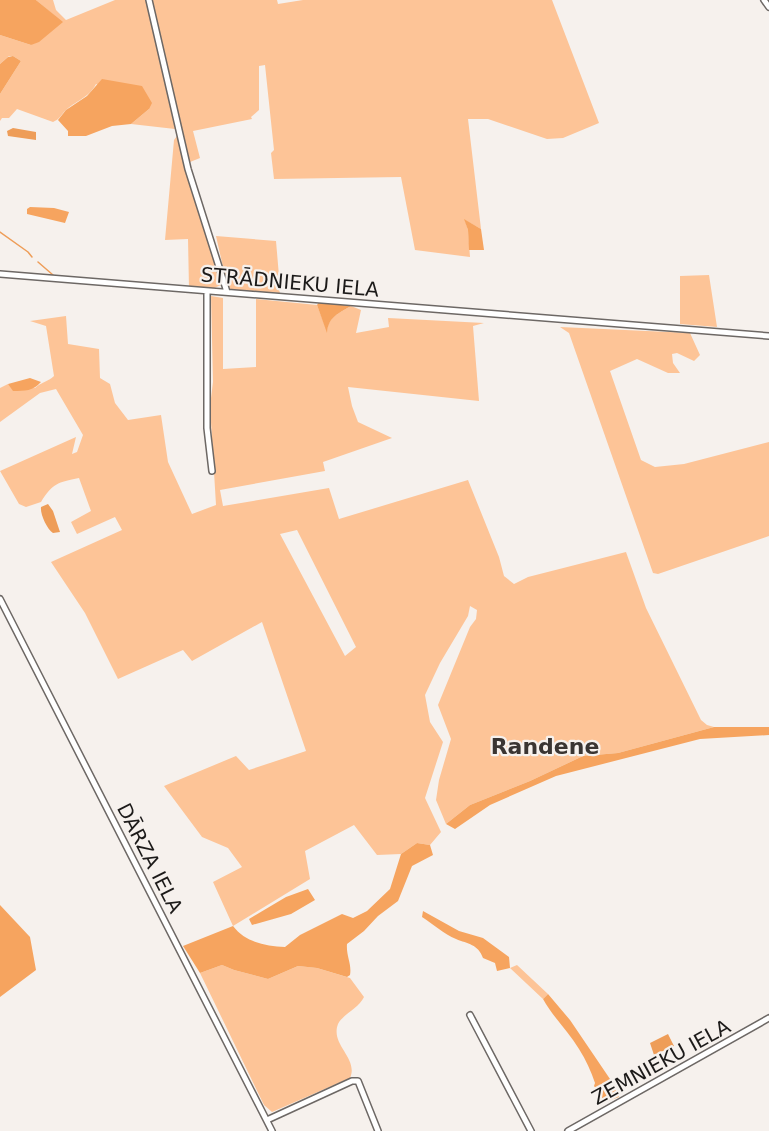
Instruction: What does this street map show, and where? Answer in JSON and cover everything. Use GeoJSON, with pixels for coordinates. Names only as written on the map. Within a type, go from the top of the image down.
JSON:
{"type":"FeatureCollection","features":[{"type":"Feature","properties":{"kind":"street"},"geometry":{"type":"LineString","coordinates":[[149,0],[188,169],[227,292]]}},
{"type":"Feature","properties":{"kind":"street"},"geometry":{"type":"LineString","coordinates":[[764,0],[769,7]]}},
{"type":"Feature","properties":{"kind":"street","name":"STRĀDNIEKU IELA"},"geometry":{"type":"LineString","coordinates":[[0,274],[769,336]]}},
{"type":"Feature","properties":{"kind":"street"},"geometry":{"type":"LineString","coordinates":[[207,291],[207,428],[212,471]]}},
{"type":"Feature","properties":{"kind":"street","name":"DĀRZA IELA"},"geometry":{"type":"LineString","coordinates":[[0,599],[272,1131]]}},
{"type":"Feature","properties":{"kind":"street"},"geometry":{"type":"LineString","coordinates":[[470,1015],[531,1131]]}},
{"type":"Feature","properties":{"kind":"street","name":"ZEMNIEKU IELA"},"geometry":{"type":"LineString","coordinates":[[568,1131],[769,1018]]}},
{"type":"Feature","properties":{"kind":"street"},"geometry":{"type":"LineString","coordinates":[[267,1120],[352,1081],[358,1081],[378,1131]]}},
{"type":"Feature","properties":{"kind":"shaded area"},"geometry":{"type":"Polygon","coordinates":[[[0,0],[36,0],[63,22],[39,42],[31,45],[0,35],[0,0]]]}},
{"type":"Feature","properties":{"kind":"shaded area"},"geometry":{"type":"Polygon","coordinates":[[[36,0],[53,0],[56,10],[66,20],[115,0],[146,0],[175,129],[131,124],[149,109],[96,84],[90,93],[53,122],[17,109],[9,118],[2,118],[0,121],[0,94],[21,61],[9,56],[0,64],[0,35],[31,45],[55,16],[36,0]]]}},
{"type":"Feature","properties":{"kind":"shaded area"},"geometry":{"type":"Polygon","coordinates":[[[152,0],[277,0],[278,4],[303,0],[552,0],[599,123],[563,138],[547,139],[488,119],[468,119],[481,229],[465,220],[470,257],[415,250],[401,177],[274,179],[271,153],[274,150],[265,65],[259,66],[259,110],[251,117],[252,119],[193,131],[200,158],[190,162],[152,0]]]}},
{"type":"Feature","properties":{"kind":"shaded area"},"geometry":{"type":"Polygon","coordinates":[[[13,56],[21,61],[0,94],[0,64],[13,56]]]}},
{"type":"Feature","properties":{"kind":"shaded area"},"geometry":{"type":"Polygon","coordinates":[[[102,79],[142,86],[152,103],[149,109],[131,124],[112,126],[86,136],[68,136],[68,131],[58,120],[66,110],[87,96],[102,79]]]}},
{"type":"Feature","properties":{"kind":"shaded area"},"geometry":{"type":"Polygon","coordinates":[[[13,128],[36,132],[36,140],[8,136],[7,131],[13,128]]]}},
{"type":"Feature","properties":{"kind":"shaded area"},"geometry":{"type":"Polygon","coordinates":[[[177,136],[220,277],[221,285],[212,289],[189,288],[188,239],[165,240],[174,140],[177,136]]]}},
{"type":"Feature","properties":{"kind":"shaded area"},"geometry":{"type":"Polygon","coordinates":[[[30,207],[54,208],[69,212],[65,223],[27,214],[27,209],[30,207]]]}},
{"type":"Feature","properties":{"kind":"shaded area"},"geometry":{"type":"Polygon","coordinates":[[[464,219],[481,229],[484,250],[469,250],[468,230],[464,219]]]}},
{"type":"Feature","properties":{"kind":"shaded area"},"geometry":{"type":"Polygon","coordinates":[[[216,236],[276,241],[279,276],[273,275],[267,284],[277,284],[280,293],[231,290],[226,280],[216,236]]]}},
{"type":"Feature","properties":{"kind":"shaded area"},"geometry":{"type":"Polygon","coordinates":[[[709,275],[717,327],[680,324],[680,276],[709,275]]]}},
{"type":"Feature","properties":{"kind":"shaded area"},"geometry":{"type":"Polygon","coordinates":[[[211,296],[223,298],[223,369],[256,367],[256,299],[317,305],[327,331],[332,319],[351,306],[361,310],[356,333],[389,327],[388,318],[484,323],[473,326],[479,401],[348,387],[358,422],[392,438],[323,462],[325,471],[220,490],[223,506],[329,488],[339,519],[468,480],[499,557],[504,576],[514,584],[528,577],[626,552],[646,608],[701,720],[714,727],[618,753],[583,756],[530,781],[470,805],[446,824],[436,800],[439,780],[451,739],[438,705],[470,627],[476,619],[477,610],[470,606],[468,616],[440,663],[425,695],[430,722],[443,742],[425,798],[441,832],[430,845],[417,843],[401,854],[377,855],[354,825],[305,851],[310,879],[233,926],[213,882],[242,867],[228,848],[202,837],[164,786],[236,756],[249,770],[306,751],[262,622],[192,661],[183,650],[118,679],[85,613],[51,562],[122,530],[115,517],[77,534],[71,522],[91,511],[79,478],[56,485],[41,502],[26,507],[19,504],[0,471],[76,437],[72,454],[77,452],[83,435],[56,389],[40,393],[0,422],[0,388],[8,384],[35,388],[54,376],[46,326],[30,321],[66,316],[68,344],[99,349],[100,378],[110,384],[115,403],[128,420],[161,415],[168,462],[192,514],[216,505],[210,406],[213,382],[211,296]],[[297,530],[280,534],[345,656],[356,647],[297,530]]]}},
{"type":"Feature","properties":{"kind":"shaded area"},"geometry":{"type":"Polygon","coordinates":[[[319,302],[351,306],[332,319],[327,333],[317,305],[319,302]]]}},
{"type":"Feature","properties":{"kind":"shaded area"},"geometry":{"type":"Polygon","coordinates":[[[560,327],[690,333],[700,355],[694,361],[677,353],[672,354],[673,363],[680,373],[668,373],[637,359],[610,371],[641,460],[655,467],[684,464],[769,442],[769,536],[658,574],[653,573],[569,333],[560,327]]]}},
{"type":"Feature","properties":{"kind":"shaded area"},"geometry":{"type":"Polygon","coordinates":[[[30,378],[41,382],[32,389],[21,391],[13,391],[8,384],[30,378]]]}},
{"type":"Feature","properties":{"kind":"shaded area"},"geometry":{"type":"Polygon","coordinates":[[[48,504],[53,511],[60,532],[53,533],[44,521],[41,507],[48,504]]]}},
{"type":"Feature","properties":{"kind":"shaded area"},"geometry":{"type":"Polygon","coordinates":[[[714,727],[769,727],[769,735],[700,739],[556,776],[490,805],[455,829],[446,824],[470,805],[530,781],[583,756],[618,753],[714,727]]]}},
{"type":"Feature","properties":{"kind":"shaded area"},"geometry":{"type":"Polygon","coordinates":[[[417,843],[430,845],[433,855],[412,866],[398,901],[347,944],[350,975],[347,977],[317,968],[298,966],[268,979],[222,965],[200,973],[183,946],[233,926],[243,936],[256,942],[285,947],[300,935],[342,914],[353,918],[367,911],[390,889],[401,854],[417,843]]]}},
{"type":"Feature","properties":{"kind":"shaded area"},"geometry":{"type":"Polygon","coordinates":[[[308,889],[315,900],[291,914],[252,925],[249,919],[286,897],[308,889]]]}},
{"type":"Feature","properties":{"kind":"shaded area"},"geometry":{"type":"Polygon","coordinates":[[[0,905],[30,937],[36,970],[0,997],[0,905]]]}},
{"type":"Feature","properties":{"kind":"shaded area"},"geometry":{"type":"Polygon","coordinates":[[[423,911],[459,931],[483,938],[509,957],[510,968],[497,971],[495,963],[483,958],[475,947],[443,932],[422,917],[423,911]]]}},
{"type":"Feature","properties":{"kind":"shaded area"},"geometry":{"type":"Polygon","coordinates":[[[222,965],[268,979],[298,966],[317,968],[350,978],[364,997],[338,1024],[338,1038],[351,1064],[350,1078],[272,1112],[264,1105],[200,973],[222,965]]]}},
{"type":"Feature","properties":{"kind":"shaded area"},"geometry":{"type":"Polygon","coordinates":[[[517,965],[548,994],[543,999],[510,968],[517,965]]]}},
{"type":"Feature","properties":{"kind":"shaded area"},"geometry":{"type":"Polygon","coordinates":[[[548,994],[570,1020],[610,1079],[619,1097],[605,1102],[594,1086],[592,1074],[582,1053],[543,999],[548,994]]]}},
{"type":"Feature","properties":{"kind":"shaded area"},"geometry":{"type":"Polygon","coordinates":[[[668,1034],[674,1046],[654,1055],[650,1043],[668,1034]]]}},
{"type":"Feature","properties":{"kind":"waterway"},"geometry":{"type":"LineString","coordinates":[[0,232],[32,257]]}},
{"type":"Feature","properties":{"kind":"waterway"},"geometry":{"type":"LineString","coordinates":[[38,262],[53,275]]}},
{"type":"Feature","properties":{"kind":"district","name":"Randene"},"geometry":{"type":"Point","coordinates":[545,746]}}]}
